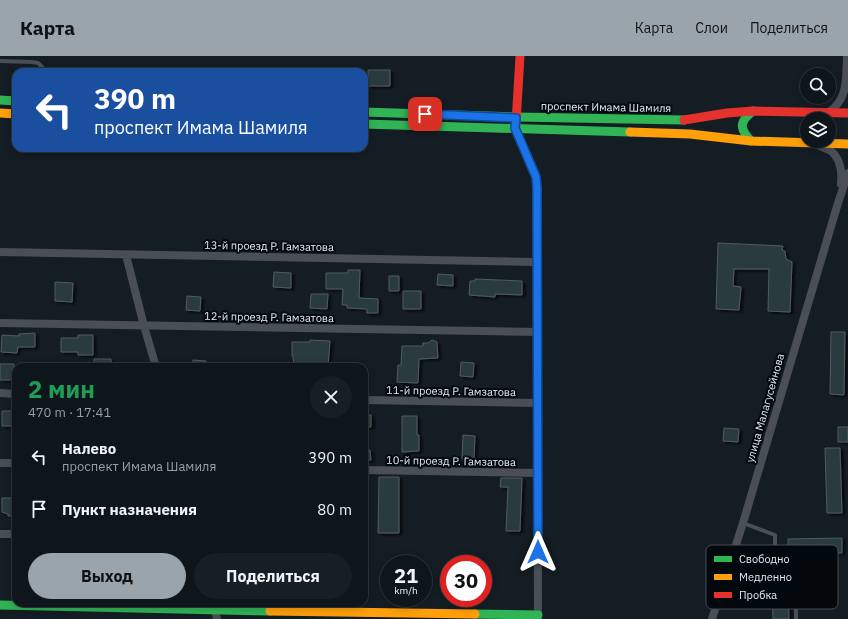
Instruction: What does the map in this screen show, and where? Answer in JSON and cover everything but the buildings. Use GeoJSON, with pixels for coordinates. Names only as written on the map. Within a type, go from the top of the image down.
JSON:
{"type":"FeatureCollection","features":[{"type":"Feature","properties":{"kind":"main road"},"geometry":{"type":"LineString","coordinates":[[515,128],[520,56]]}},
{"type":"Feature","properties":{"kind":"main road"},"geometry":{"type":"LineString","coordinates":[[0,100],[12,101]]}},
{"type":"Feature","properties":{"kind":"main road","name":"проспект Имама Шамиля"},"geometry":{"type":"LineString","coordinates":[[368,112],[516,118],[689,120],[727,113],[800,112]]}},
{"type":"Feature","properties":{"kind":"main road"},"geometry":{"type":"LineString","coordinates":[[751,141],[744,134],[742,121],[746,116],[753,112]]}},
{"type":"Feature","properties":{"kind":"main road","name":"проспект Имама Шамиля"},"geometry":{"type":"LineString","coordinates":[[836,112],[848,113]]}},
{"type":"Feature","properties":{"kind":"main road"},"geometry":{"type":"LineString","coordinates":[[0,113],[12,114]]}},
{"type":"Feature","properties":{"kind":"main road","name":"проспект Имама Шамиля"},"geometry":{"type":"LineString","coordinates":[[368,124],[690,134],[751,141],[800,142]]}},
{"type":"Feature","properties":{"kind":"main road","name":"проспект Имама Шамиля"},"geometry":{"type":"LineString","coordinates":[[836,143],[848,144]]}},
{"type":"Feature","properties":{"kind":"main road"},"geometry":{"type":"LineString","coordinates":[[0,605],[12,605]]}},
{"type":"Feature","properties":{"kind":"main road"},"geometry":{"type":"LineString","coordinates":[[243,607],[538,617]]}},
{"type":"Feature","properties":{"kind":"street"},"geometry":{"type":"LineString","coordinates":[[829,112],[838,106],[844,98],[847,87],[847,56]]}},
{"type":"Feature","properties":{"kind":"street"},"geometry":{"type":"LineString","coordinates":[[515,128],[536,177],[538,332],[538,617]]}},
{"type":"Feature","properties":{"kind":"street"},"geometry":{"type":"LineString","coordinates":[[823,148],[831,152],[836,158],[840,167],[841,180],[838,203]]}},
{"type":"Feature","properties":{"kind":"street"},"geometry":{"type":"LineString","coordinates":[[838,203],[848,173]]}},
{"type":"Feature","properties":{"kind":"street","name":"улица Малагусейнова"},"geometry":{"type":"LineString","coordinates":[[736,545],[838,203]]}},
{"type":"Feature","properties":{"kind":"street","name":"13-й проезд Р. Гамзатова"},"geometry":{"type":"LineString","coordinates":[[0,252],[537,262]]}},
{"type":"Feature","properties":{"kind":"street"},"geometry":{"type":"LineString","coordinates":[[126,255],[155,363]]}},
{"type":"Feature","properties":{"kind":"street","name":"12-й проезд Р. Гамзатова"},"geometry":{"type":"LineString","coordinates":[[0,323],[538,332]]}},
{"type":"Feature","properties":{"kind":"street"},"geometry":{"type":"LineString","coordinates":[[0,393],[12,394]]}},
{"type":"Feature","properties":{"kind":"street","name":"11-й проезд Р. Гамзатова"},"geometry":{"type":"LineString","coordinates":[[368,400],[538,403]]}},
{"type":"Feature","properties":{"kind":"street"},"geometry":{"type":"LineString","coordinates":[[0,463],[12,463]]}},
{"type":"Feature","properties":{"kind":"street","name":"10-й проезд Р. Гамзатова"},"geometry":{"type":"LineString","coordinates":[[368,470],[538,473]]}},
{"type":"Feature","properties":{"kind":"street"},"geometry":{"type":"LineString","coordinates":[[0,534],[12,534]]}},
{"type":"Feature","properties":{"kind":"street"},"geometry":{"type":"LineString","coordinates":[[214,607],[217,619]]}},
{"type":"Feature","properties":{"kind":"street","name":"улица Малагусейнова"},"geometry":{"type":"LineString","coordinates":[[712,619],[715,609]]}},
{"type":"Feature","properties":{"kind":"lane"},"geometry":{"type":"LineString","coordinates":[[0,61],[32,62],[38,63],[43,68]]}},
{"type":"Feature","properties":{"kind":"lane"},"geometry":{"type":"LineString","coordinates":[[743,523],[775,535],[775,545]]}},
{"type":"Feature","properties":{"kind":"traffic: fast"},"geometry":{"type":"LineString","coordinates":[[0,100],[12,101]]}},
{"type":"Feature","properties":{"kind":"traffic: fast"},"geometry":{"type":"LineString","coordinates":[[751,141],[744,132],[742,125],[745,118],[753,111]]}},
{"type":"Feature","properties":{"kind":"traffic: fast"},"geometry":{"type":"LineString","coordinates":[[368,112],[684,120]]}},
{"type":"Feature","properties":{"kind":"traffic: fast"},"geometry":{"type":"LineString","coordinates":[[368,124],[630,132]]}},
{"type":"Feature","properties":{"kind":"traffic: fast"},"geometry":{"type":"LineString","coordinates":[[0,605],[12,605]]}},
{"type":"Feature","properties":{"kind":"traffic: fast"},"geometry":{"type":"LineString","coordinates":[[90,607],[270,611]]}},
{"type":"Feature","properties":{"kind":"traffic: fast"},"geometry":{"type":"LineString","coordinates":[[475,614],[538,615]]}},
{"type":"Feature","properties":{"kind":"traffic: slow"},"geometry":{"type":"LineString","coordinates":[[0,113],[12,114]]}},
{"type":"Feature","properties":{"kind":"traffic: slow"},"geometry":{"type":"LineString","coordinates":[[630,132],[690,134],[751,141],[848,144]]}},
{"type":"Feature","properties":{"kind":"traffic: slow"},"geometry":{"type":"LineString","coordinates":[[270,611],[475,614]]}},
{"type":"Feature","properties":{"kind":"traffic: jam"},"geometry":{"type":"LineString","coordinates":[[516,123],[520,56]]}},
{"type":"Feature","properties":{"kind":"traffic: jam"},"geometry":{"type":"LineString","coordinates":[[684,120],[727,113],[753,111],[848,113]]}},
{"type":"Feature","properties":{"kind":"route"},"geometry":{"type":"LineString","coordinates":[[425,114],[516,118],[515,128],[536,177],[538,552]]}}]}
